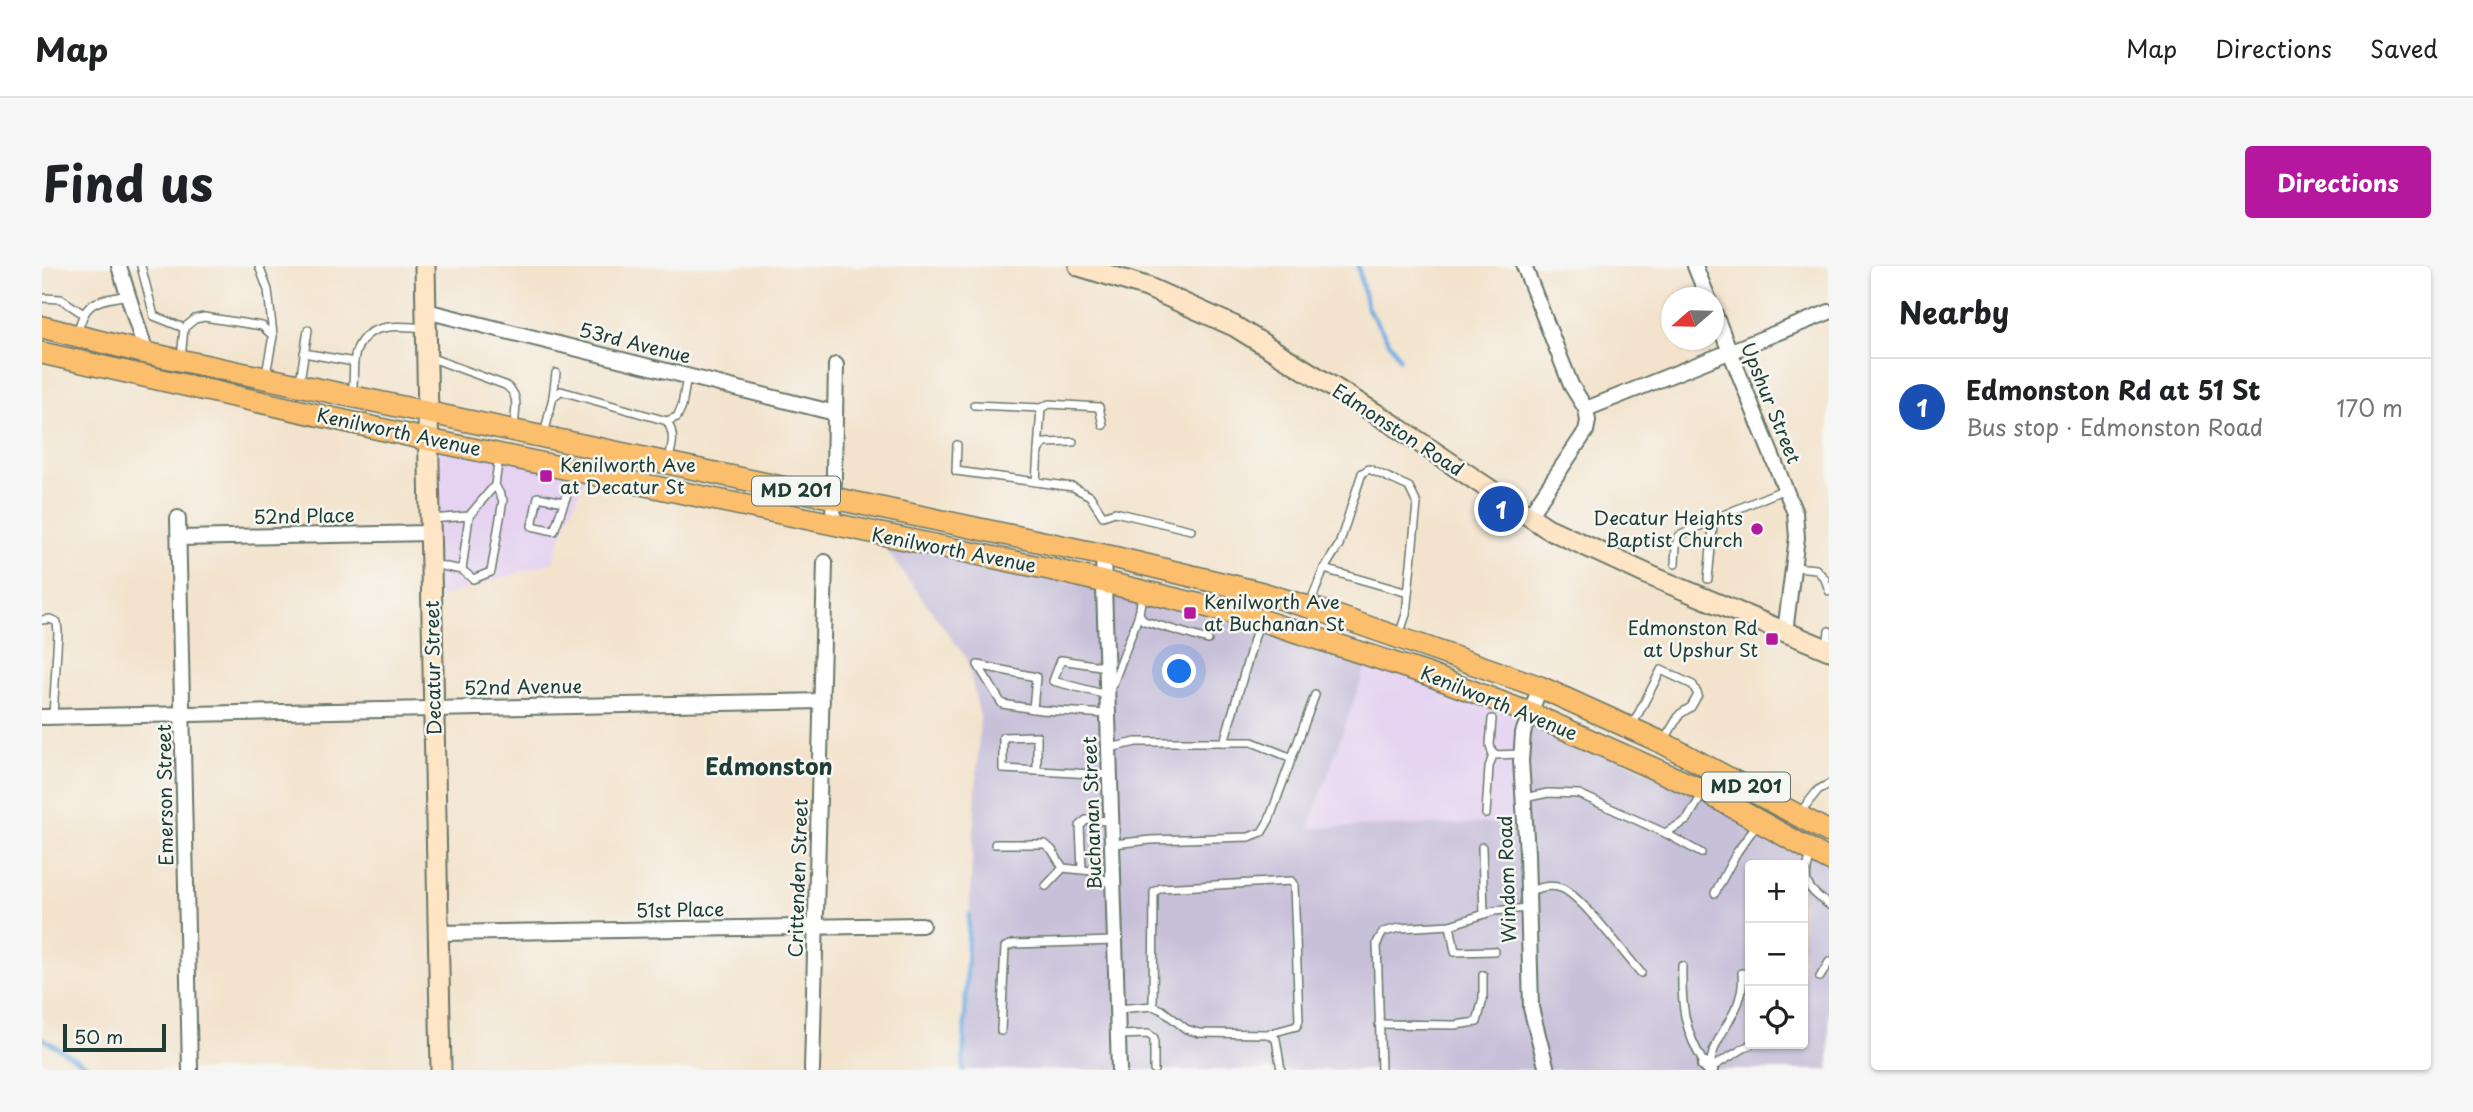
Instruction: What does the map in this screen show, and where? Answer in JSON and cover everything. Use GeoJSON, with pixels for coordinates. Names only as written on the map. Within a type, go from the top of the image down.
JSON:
{"type":"FeatureCollection","features":[{"type":"Feature","properties":{"kind":"main road","name":"Kenilworth Avenue"},"geometry":{"type":"LineString","coordinates":[[42,327],[299,386],[1103,554],[1262,593],[1399,637],[1540,687],[1663,743],[1829,832]]}},
{"type":"Feature","properties":{"kind":"main road","name":"Kenilworth Avenue"},"geometry":{"type":"LineString","coordinates":[[47,358],[1104,582],[1259,621],[1412,669],[1529,713],[1704,791],[1821,855]]}},
{"type":"Feature","properties":{"kind":"street"},"geometry":{"type":"LineString","coordinates":[[119,266],[146,353]]}},
{"type":"Feature","properties":{"kind":"street","name":"Decatur Street"},"geometry":{"type":"LineString","coordinates":[[425,266],[441,1070]]}},
{"type":"Feature","properties":{"kind":"street","name":"Edmonston Road"},"geometry":{"type":"LineString","coordinates":[[1079,266],[1147,287],[1234,326],[1391,423],[1548,528],[1608,557],[1785,632],[1828,644]]}},
{"type":"Feature","properties":{"kind":"street"},"geometry":{"type":"LineString","coordinates":[[1524,266],[1571,385],[1586,410],[1588,421],[1586,431],[1529,516]]}},
{"type":"Feature","properties":{"kind":"street"},"geometry":{"type":"LineString","coordinates":[[1695,266],[1704,287]]}},
{"type":"Feature","properties":{"kind":"street"},"geometry":{"type":"LineString","coordinates":[[1586,410],[1829,312]]}},
{"type":"Feature","properties":{"kind":"street","name":"53rd Avenue"},"geometry":{"type":"LineString","coordinates":[[426,319],[687,376],[835,412]]}},
{"type":"Feature","properties":{"kind":"street","name":"Upshur Street"},"geometry":{"type":"LineString","coordinates":[[1724,338],[1798,525],[1785,632]]}},
{"type":"Feature","properties":{"kind":"street"},"geometry":{"type":"LineString","coordinates":[[833,526],[836,365]]}},
{"type":"Feature","properties":{"kind":"street","name":"Emerson Street"},"geometry":{"type":"LineString","coordinates":[[178,518],[190,1070]]}},
{"type":"Feature","properties":{"kind":"street","name":"52nd Place"},"geometry":{"type":"LineString","coordinates":[[178,538],[430,526]]}},
{"type":"Feature","properties":{"kind":"street","name":"Buchanan Street"},"geometry":{"type":"LineString","coordinates":[[1103,554],[1119,1070]]}},
{"type":"Feature","properties":{"kind":"street","name":"Crittenden Street"},"geometry":{"type":"LineString","coordinates":[[812,1070],[825,562]]}},
{"type":"Feature","properties":{"kind":"street","name":"Windom Road"},"geometry":{"type":"LineString","coordinates":[[1540,687],[1523,733],[1521,754],[1531,1008],[1547,1070]]}},
{"type":"Feature","properties":{"kind":"street","name":"52nd Avenue"},"geometry":{"type":"LineString","coordinates":[[48,716],[822,701]]}},
{"type":"Feature","properties":{"kind":"street","name":"51st Place"},"geometry":{"type":"LineString","coordinates":[[438,933],[922,925]]}},
{"type":"Feature","properties":{"kind":"lane"},"geometry":{"type":"LineString","coordinates":[[141,266],[155,316],[184,328]]}},
{"type":"Feature","properties":{"kind":"lane"},"geometry":{"type":"LineString","coordinates":[[259,266],[268,290],[273,336],[266,378]]}},
{"type":"Feature","properties":{"kind":"lane"},"geometry":{"type":"LineString","coordinates":[[77,336],[82,313],[98,301],[128,295]]}},
{"type":"Feature","properties":{"kind":"lane"},"geometry":{"type":"LineString","coordinates":[[42,298],[61,299],[82,313]]}},
{"type":"Feature","properties":{"kind":"lane"},"geometry":{"type":"LineString","coordinates":[[181,360],[184,328],[195,319],[204,317],[262,326],[273,336]]}},
{"type":"Feature","properties":{"kind":"lane"},"geometry":{"type":"LineString","coordinates":[[352,396],[358,346],[370,332],[384,325],[426,319]]}},
{"type":"Feature","properties":{"kind":"lane"},"geometry":{"type":"LineString","coordinates":[[299,386],[308,330]]}},
{"type":"Feature","properties":{"kind":"lane"},"geometry":{"type":"LineString","coordinates":[[304,352],[354,362]]}},
{"type":"Feature","properties":{"kind":"lane"},"geometry":{"type":"LineString","coordinates":[[427,356],[505,384],[512,389],[516,397],[513,431]]}},
{"type":"Feature","properties":{"kind":"lane"},"geometry":{"type":"LineString","coordinates":[[544,437],[554,397],[556,373]]}},
{"type":"Feature","properties":{"kind":"lane"},"geometry":{"type":"LineString","coordinates":[[554,397],[561,391],[667,421],[677,417],[682,406],[687,376]]}},
{"type":"Feature","properties":{"kind":"lane"},"geometry":{"type":"LineString","coordinates":[[974,405],[1041,408],[1049,404],[1099,407],[1103,425]]}},
{"type":"Feature","properties":{"kind":"lane"},"geometry":{"type":"LineString","coordinates":[[1036,482],[1041,408]]}},
{"type":"Feature","properties":{"kind":"lane"},"geometry":{"type":"LineString","coordinates":[[667,421],[674,440],[668,462]]}},
{"type":"Feature","properties":{"kind":"lane"},"geometry":{"type":"LineString","coordinates":[[1038,451],[1044,443],[1073,442]]}},
{"type":"Feature","properties":{"kind":"lane"},"geometry":{"type":"LineString","coordinates":[[957,445],[956,471],[1073,487],[1090,496],[1103,516],[1115,512],[1191,530]]}},
{"type":"Feature","properties":{"kind":"lane"},"geometry":{"type":"LineString","coordinates":[[463,569],[469,516],[495,485],[499,454]]}},
{"type":"Feature","properties":{"kind":"lane"},"geometry":{"type":"LineString","coordinates":[[1309,607],[1324,569],[1339,545],[1362,473],[1369,470],[1409,487],[1417,504],[1406,614],[1399,637]]}},
{"type":"Feature","properties":{"kind":"lane"},"geometry":{"type":"LineString","coordinates":[[564,502],[538,497],[532,526],[554,531],[575,471]]}},
{"type":"Feature","properties":{"kind":"lane"},"geometry":{"type":"LineString","coordinates":[[431,564],[463,569],[473,579],[491,572],[503,500],[495,485]]}},
{"type":"Feature","properties":{"kind":"lane"},"geometry":{"type":"LineString","coordinates":[[1675,564],[1679,536],[1785,489]]}},
{"type":"Feature","properties":{"kind":"lane"},"geometry":{"type":"LineString","coordinates":[[430,526],[469,516]]}},
{"type":"Feature","properties":{"kind":"lane"},"geometry":{"type":"LineString","coordinates":[[1708,579],[1716,519]]}},
{"type":"Feature","properties":{"kind":"lane"},"geometry":{"type":"LineString","coordinates":[[1795,567],[1816,569],[1825,579],[1829,591]]}},
{"type":"Feature","properties":{"kind":"lane"},"geometry":{"type":"LineString","coordinates":[[1324,569],[1408,593]]}},
{"type":"Feature","properties":{"kind":"lane"},"geometry":{"type":"LineString","coordinates":[[1107,667],[1061,660],[1053,681],[1108,692],[1114,684],[1139,614],[1143,591]]}},
{"type":"Feature","properties":{"kind":"lane"},"geometry":{"type":"LineString","coordinates":[[1139,614],[1144,621],[1208,640]]}},
{"type":"Feature","properties":{"kind":"lane"},"geometry":{"type":"LineString","coordinates":[[42,620],[57,622],[58,633],[48,716]]}},
{"type":"Feature","properties":{"kind":"lane"},"geometry":{"type":"LineString","coordinates":[[1224,742],[1259,621]]}},
{"type":"Feature","properties":{"kind":"lane"},"geometry":{"type":"LineString","coordinates":[[1032,709],[1036,677],[978,665],[1002,704],[1032,709],[1109,714]]}},
{"type":"Feature","properties":{"kind":"lane"},"geometry":{"type":"LineString","coordinates":[[1631,728],[1661,670],[1693,685],[1698,695],[1690,707],[1680,714],[1663,743]]}},
{"type":"Feature","properties":{"kind":"lane"},"geometry":{"type":"LineString","coordinates":[[1113,844],[1150,840],[1250,837],[1262,832],[1269,820],[1315,695]]}},
{"type":"Feature","properties":{"kind":"lane"},"geometry":{"type":"LineString","coordinates":[[1486,814],[1489,767],[1493,755],[1490,745],[1492,719]]}},
{"type":"Feature","properties":{"kind":"lane"},"geometry":{"type":"LineString","coordinates":[[1037,771],[1037,736],[1003,737],[1003,769],[1037,771],[1111,775]]}},
{"type":"Feature","properties":{"kind":"lane"},"geometry":{"type":"LineString","coordinates":[[1110,748],[1136,742],[1252,742],[1292,758]]}},
{"type":"Feature","properties":{"kind":"lane"},"geometry":{"type":"LineString","coordinates":[[1493,755],[1521,754]]}},
{"type":"Feature","properties":{"kind":"lane"},"geometry":{"type":"LineString","coordinates":[[1798,815],[1818,790],[1829,784]]}},
{"type":"Feature","properties":{"kind":"lane"},"geometry":{"type":"LineString","coordinates":[[1665,833],[1687,820],[1704,791]]}},
{"type":"Feature","properties":{"kind":"lane"},"geometry":{"type":"LineString","coordinates":[[1524,798],[1548,793],[1579,794],[1665,833],[1701,853]]}},
{"type":"Feature","properties":{"kind":"lane"},"geometry":{"type":"LineString","coordinates":[[1082,869],[1080,826],[1086,820],[1112,821]]}},
{"type":"Feature","properties":{"kind":"lane"},"geometry":{"type":"LineString","coordinates":[[1715,893],[1737,852],[1759,820]]}},
{"type":"Feature","properties":{"kind":"lane"},"geometry":{"type":"LineString","coordinates":[[995,844],[1045,844],[1063,868]]}},
{"type":"Feature","properties":{"kind":"lane"},"geometry":{"type":"LineString","coordinates":[[1482,847],[1484,914]]}},
{"type":"Feature","properties":{"kind":"lane"},"geometry":{"type":"LineString","coordinates":[[1821,855],[1804,876],[1807,885],[1829,905]]}},
{"type":"Feature","properties":{"kind":"lane"},"geometry":{"type":"LineString","coordinates":[[1046,886],[1063,868],[1092,871],[1114,888]]}},
{"type":"Feature","properties":{"kind":"lane"},"geometry":{"type":"LineString","coordinates":[[1117,1009],[1153,1006],[1163,1010],[1185,1029],[1199,1032],[1268,1034],[1297,1026],[1299,1020],[1294,886],[1291,881],[1161,888],[1154,892],[1153,1006]]}},
{"type":"Feature","properties":{"kind":"lane"},"geometry":{"type":"LineString","coordinates":[[1528,891],[1546,886],[1563,888],[1581,903],[1641,973]]}},
{"type":"Feature","properties":{"kind":"lane"},"geometry":{"type":"LineString","coordinates":[[1381,1070],[1377,943],[1383,932],[1400,928],[1450,925],[1484,914],[1529,907]]}},
{"type":"Feature","properties":{"kind":"lane"},"geometry":{"type":"LineString","coordinates":[[1450,925],[1455,952],[1494,951]]}},
{"type":"Feature","properties":{"kind":"lane"},"geometry":{"type":"LineString","coordinates":[[1001,1031],[1005,947],[1013,944],[1115,941]]}},
{"type":"Feature","properties":{"kind":"lane"},"geometry":{"type":"LineString","coordinates":[[1820,977],[1829,962]]}},
{"type":"Feature","properties":{"kind":"lane"},"geometry":{"type":"LineString","coordinates":[[1682,966],[1681,999],[1689,1033],[1708,1068]]}},
{"type":"Feature","properties":{"kind":"lane"},"geometry":{"type":"LineString","coordinates":[[1708,1068],[1715,1047],[1732,1019],[1743,985],[1742,973]]}},
{"type":"Feature","properties":{"kind":"lane"},"geometry":{"type":"LineString","coordinates":[[1379,1024],[1455,1025],[1477,1022],[1483,999],[1483,975]]}},
{"type":"Feature","properties":{"kind":"lane"},"geometry":{"type":"LineString","coordinates":[[1118,1035],[1148,1034],[1154,1038],[1154,1070]]}},
{"type":"Feature","properties":{"kind":"lane"},"geometry":{"type":"LineString","coordinates":[[1268,1034],[1276,1039],[1281,1070]]}},
{"type":"Feature","properties":{"kind":"lane"},"geometry":{"type":"LineString","coordinates":[[1708,1068],[1745,1047]]}},
{"type":"Feature","properties":{"kind":"shaded area"},"geometry":{"type":"Polygon","coordinates":[[[429,440],[587,474],[565,525],[553,562],[432,600],[429,440]]]}},
{"type":"Feature","properties":{"kind":"shaded area"},"geometry":{"type":"Polygon","coordinates":[[[875,535],[1370,655],[1309,828],[1525,822],[1529,713],[1829,860],[1829,1070],[963,1070],[980,717],[967,659],[875,535]]]}},
{"type":"Feature","properties":{"kind":"shaded area"},"geometry":{"type":"Polygon","coordinates":[[[1370,655],[1529,713],[1525,822],[1308,828],[1370,655]]]}},
{"type":"Feature","properties":{"kind":"waterway"},"geometry":{"type":"LineString","coordinates":[[1358,266],[1367,307],[1400,359]]}},
{"type":"Feature","properties":{"kind":"waterway"},"geometry":{"type":"LineString","coordinates":[[963,1070],[969,915]]}},
{"type":"Feature","properties":{"kind":"waterway"},"geometry":{"type":"LineString","coordinates":[[42,1038],[94,1070]]}},
{"type":"Feature","properties":{"kind":"place","name":"Kenilworth Ave at Decatur St"},"geometry":{"type":"Point","coordinates":[546,476]}},
{"type":"Feature","properties":{"kind":"place","name":"Edmonston Rd at 51 St"},"geometry":{"type":"Point","coordinates":[1501,509]}},
{"type":"Feature","properties":{"kind":"place","name":"Decatur Heights Baptist Church"},"geometry":{"type":"Point","coordinates":[1757,529]}},
{"type":"Feature","properties":{"kind":"place","name":"Kenilworth Ave at Buchanan St"},"geometry":{"type":"Point","coordinates":[1190,613]}},
{"type":"Feature","properties":{"kind":"place","name":"Edmonston Rd at Upshur St"},"geometry":{"type":"Point","coordinates":[1772,639]}},
{"type":"Feature","properties":{"kind":"district","name":"Edmonston"},"geometry":{"type":"Point","coordinates":[769,767]}}]}
